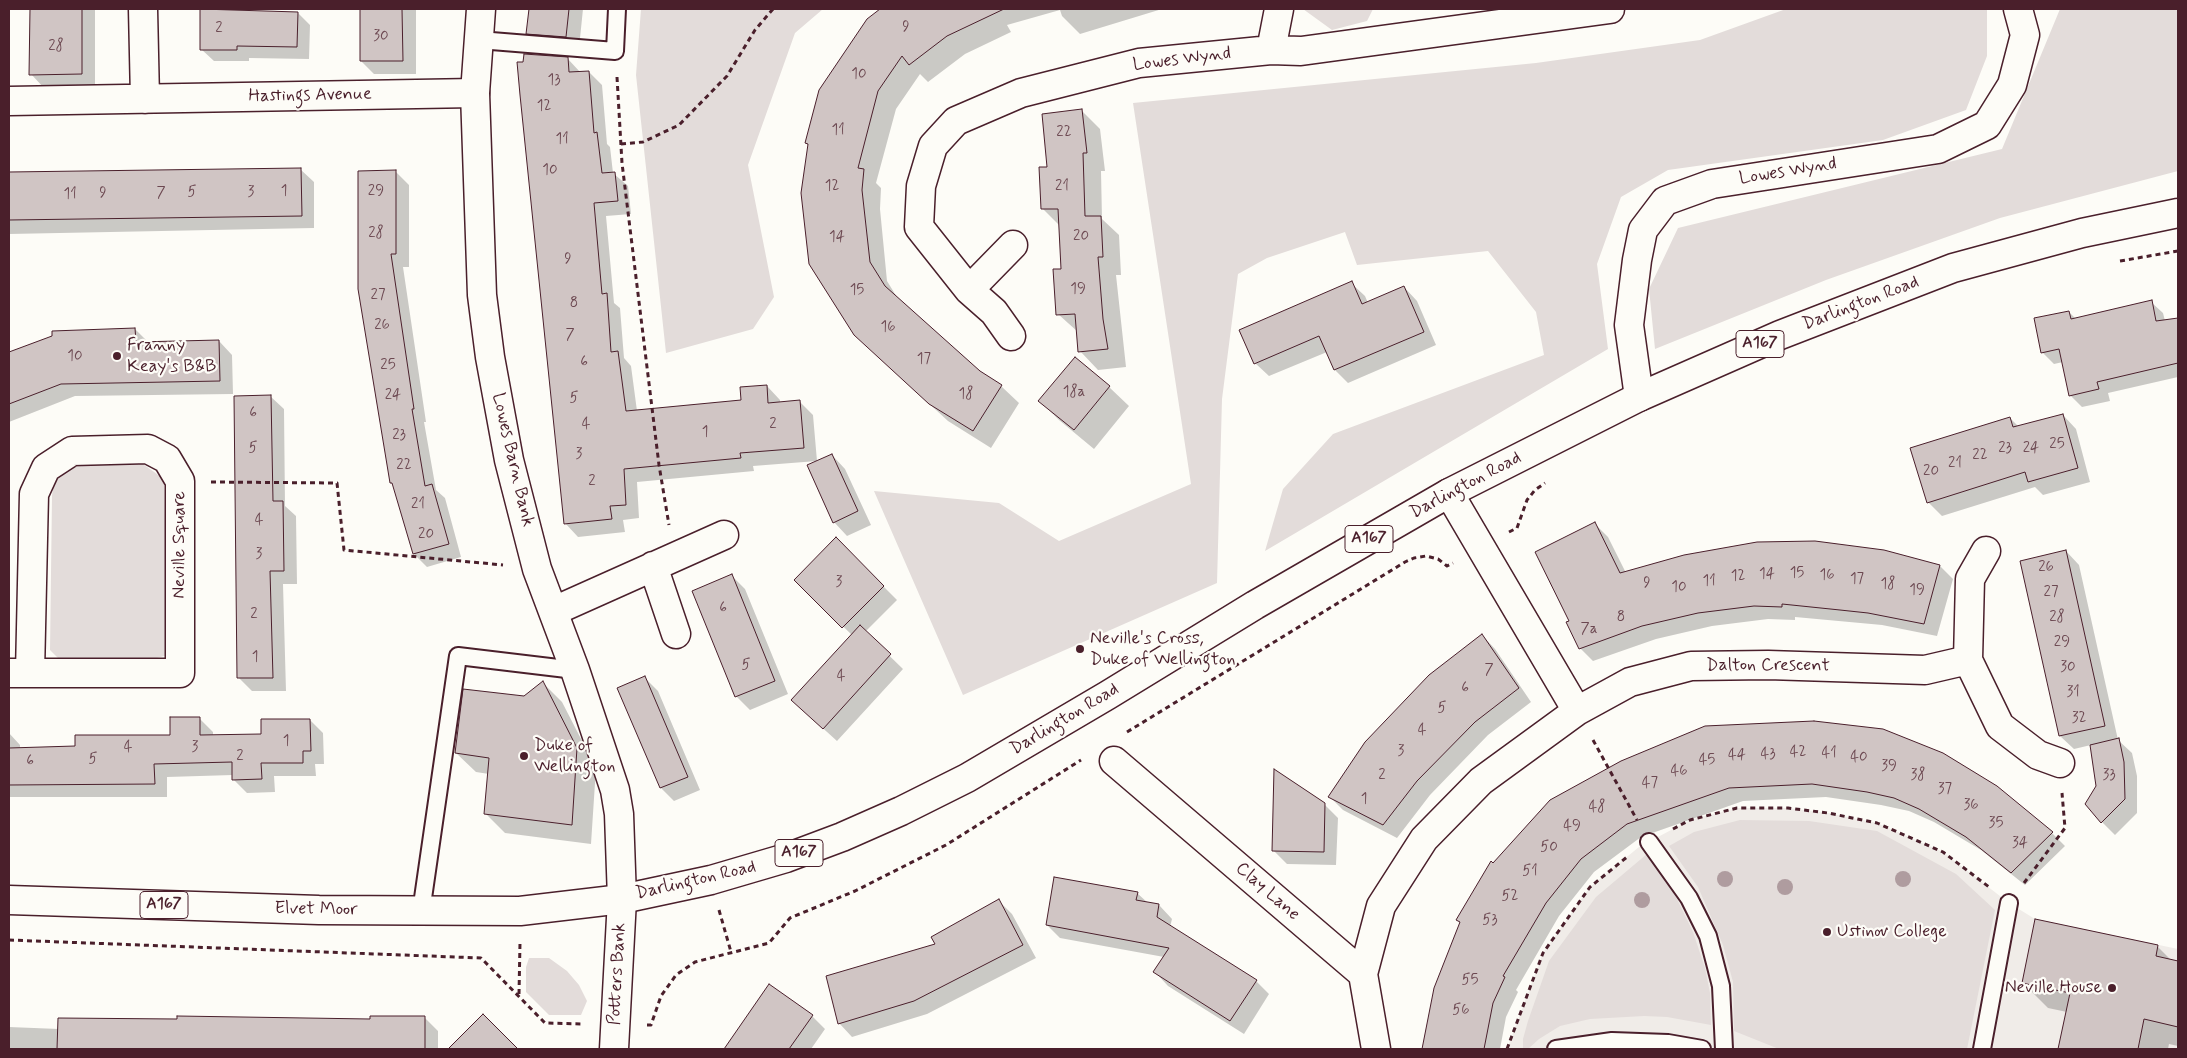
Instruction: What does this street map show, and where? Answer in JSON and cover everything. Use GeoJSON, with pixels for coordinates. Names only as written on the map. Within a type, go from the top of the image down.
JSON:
{"type":"FeatureCollection","features":[{"type":"Feature","properties":{"kind":"main road"},"geometry":{"type":"LineString","coordinates":[[144,9],[145,98]]}},
{"type":"Feature","properties":{"kind":"main road","name":"Lowes Barn Bank"},"geometry":{"type":"LineString","coordinates":[[481,9],[475,93],[482,296],[490,357],[509,460],[538,569],[575,670],[615,790],[619,814],[622,898]]}},
{"type":"Feature","properties":{"kind":"main road"},"geometry":{"type":"LineString","coordinates":[[1271,50],[1279,9]]}},
{"type":"Feature","properties":{"kind":"main road","name":"Lowes Wynd"},"geometry":{"type":"LineString","coordinates":[[1011,336],[994,312],[969,290],[919,227],[921,186],[934,146],[956,121],[1022,92],[1139,62],[1271,50],[1301,51],[1583,11],[1610,9]]}},
{"type":"Feature","properties":{"kind":"main road","name":"Lowes Wynd"},"geometry":{"type":"LineString","coordinates":[[1639,397],[1629,325],[1637,260],[1643,230],[1665,201],[1712,184],[1938,149],[1987,125],[2012,85],[2025,35],[2018,9]]}},
{"type":"Feature","properties":{"kind":"main road","name":"Hastings Avenue"},"geometry":{"type":"LineString","coordinates":[[9,101],[475,93]]}},
{"type":"Feature","properties":{"kind":"main road","name":"Darlington Road"},"geometry":{"type":"LineString","coordinates":[[622,898],[711,880],[786,858],[842,837],[901,811],[967,778],[1255,605],[1448,493],[1639,397],[1780,335],[1953,268],[2082,233],[2178,212]]}},
{"type":"Feature","properties":{"kind":"main road"},"geometry":{"type":"LineString","coordinates":[[969,290],[1013,245]]}},
{"type":"Feature","properties":{"kind":"main road","name":"Neville Square"},"geometry":{"type":"LineString","coordinates":[[148,449],[167,459],[180,481],[180,673],[20,673],[34,494],[46,468],[72,451],[148,449]]}},
{"type":"Feature","properties":{"kind":"main road"},"geometry":{"type":"LineString","coordinates":[[1448,493],[1482,547],[1577,711]]}},
{"type":"Feature","properties":{"kind":"main road"},"geometry":{"type":"LineString","coordinates":[[554,611],[724,535]]}},
{"type":"Feature","properties":{"kind":"main road"},"geometry":{"type":"LineString","coordinates":[[1986,551],[1970,579],[1968,660],[2000,726],[2038,756],[2060,763]]}},
{"type":"Feature","properties":{"kind":"main road"},"geometry":{"type":"LineString","coordinates":[[664,562],[676,634]]}},
{"type":"Feature","properties":{"kind":"main road","name":"Dalton Crescent"},"geometry":{"type":"LineString","coordinates":[[1363,974],[1381,906],[1424,839],[1481,781],[1577,711],[1630,682],[1691,666],[1768,665],[1925,670],[1968,660]]}},
{"type":"Feature","properties":{"kind":"main road","name":"Clay Lane"},"geometry":{"type":"LineString","coordinates":[[1114,761],[1363,974]]}},
{"type":"Feature","properties":{"kind":"main road","name":"Elvet Moor"},"geometry":{"type":"LineString","coordinates":[[9,900],[421,912],[520,911],[622,898]]}},
{"type":"Feature","properties":{"kind":"main road","name":"Potters Bank"},"geometry":{"type":"LineString","coordinates":[[614,1049],[622,898]]}},
{"type":"Feature","properties":{"kind":"main road"},"geometry":{"type":"LineString","coordinates":[[1363,974],[1376,1049]]}},
{"type":"Feature","properties":{"kind":"lane"},"geometry":{"type":"LineString","coordinates":[[479,40],[615,51],[617,9]]}},
{"type":"Feature","properties":{"kind":"lane"},"geometry":{"type":"LineString","coordinates":[[421,912],[458,656],[575,670]]}},
{"type":"Feature","properties":{"kind":"lane"},"geometry":{"type":"LineString","coordinates":[[1649,842],[1690,898],[1708,936],[1721,986],[1724,1049]]}},
{"type":"Feature","properties":{"kind":"lane"},"geometry":{"type":"LineString","coordinates":[[1982,1049],[2009,903]]}},
{"type":"Feature","properties":{"kind":"lane"},"geometry":{"type":"LineString","coordinates":[[1556,1049],[1612,1041],[1668,1043],[1702,1049]]}},
{"type":"Feature","properties":{"kind":"path"},"geometry":{"type":"LineString","coordinates":[[621,144],[643,142],[679,125],[727,76],[755,30],[773,9]]}},
{"type":"Feature","properties":{"kind":"path"},"geometry":{"type":"LineString","coordinates":[[615,51],[621,144],[657,455],[664,562]]}},
{"type":"Feature","properties":{"kind":"path"},"geometry":{"type":"LineString","coordinates":[[2120,261],[2178,251]]}},
{"type":"Feature","properties":{"kind":"path"},"geometry":{"type":"LineString","coordinates":[[1126,732],[1405,562],[1426,556],[1438,559],[1447,566],[1517,528],[1527,500],[1535,490],[1553,479]]}},
{"type":"Feature","properties":{"kind":"path"},"geometry":{"type":"LineString","coordinates":[[180,481],[337,483],[344,550],[538,569]]}},
{"type":"Feature","properties":{"kind":"path"},"geometry":{"type":"LineString","coordinates":[[1577,711],[1649,842]]}},
{"type":"Feature","properties":{"kind":"path"},"geometry":{"type":"LineString","coordinates":[[651,1025],[661,996],[676,975],[695,962],[769,942],[790,918],[855,891],[946,845],[1086,758]]}},
{"type":"Feature","properties":{"kind":"path"},"geometry":{"type":"LineString","coordinates":[[1507,1049],[1543,953],[1590,887],[1639,847],[1690,820],[1737,808],[1788,808],[1828,813],[1877,824],[1944,852],[2009,903],[2065,828],[2060,763]]}},
{"type":"Feature","properties":{"kind":"path"},"geometry":{"type":"LineString","coordinates":[[711,880],[731,952]]}},
{"type":"Feature","properties":{"kind":"path"},"geometry":{"type":"LineString","coordinates":[[519,995],[520,911]]}},
{"type":"Feature","properties":{"kind":"path"},"geometry":{"type":"LineString","coordinates":[[9,940],[481,958],[545,1023],[585,1024]]}},
{"type":"Feature","properties":{"kind":"shaded area"},"geometry":{"type":"Polygon","coordinates":[[[641,9],[823,9],[795,33],[748,165],[774,297],[753,329],[666,353],[636,75],[641,9]]]}},
{"type":"Feature","properties":{"kind":"shaded area"},"geometry":{"type":"Polygon","coordinates":[[[1303,9],[1373,9],[1367,21],[1332,30],[1303,9]]]}},
{"type":"Feature","properties":{"kind":"shaded area"},"geometry":{"type":"Polygon","coordinates":[[[1786,9],[1987,9],[1987,56],[1966,110],[1883,140],[1668,170],[1621,197],[1597,264],[1608,349],[1265,551],[1283,489],[1333,434],[1544,355],[1536,312],[1488,251],[1357,265],[1345,232],[1267,258],[1238,274],[1222,399],[1217,583],[963,695],[874,491],[999,503],[1059,541],[1191,484],[1133,103],[1536,63],[1700,40],[1786,9]]]}},
{"type":"Feature","properties":{"kind":"shaded area"},"geometry":{"type":"Polygon","coordinates":[[[2060,9],[2178,9],[2178,171],[2000,218],[1826,280],[1655,349],[1649,289],[1678,228],[2002,149],[2060,9]]]}},
{"type":"Feature","properties":{"kind":"shaded area"},"geometry":{"type":"Polygon","coordinates":[[[76,461],[140,462],[164,479],[168,655],[157,658],[59,659],[50,650],[52,496],[54,479],[76,461]]]}},
{"type":"Feature","properties":{"kind":"shaded area","name":"Ustinov College"},"geometry":{"type":"Polygon","coordinates":[[[1737,808],[1788,808],[1828,813],[1877,823],[1943,852],[2009,903],[2035,919],[2178,949],[2178,1049],[1507,1049],[1543,953],[1590,887],[1639,847],[1690,820],[1737,808]]]}},
{"type":"Feature","properties":{"kind":"shaded area"},"geometry":{"type":"Polygon","coordinates":[[[1740,820],[1809,821],[1877,831],[1956,874],[1995,910],[1967,1049],[1779,1049],[1734,1031],[1733,982],[1723,945],[1698,887],[1669,846],[1694,832],[1740,820]]]}},
{"type":"Feature","properties":{"kind":"shaded area"},"geometry":{"type":"Polygon","coordinates":[[[1647,854],[1676,897],[1693,932],[1705,968],[1710,993],[1711,1025],[1667,1017],[1644,1016],[1590,1019],[1560,1026],[1539,1039],[1528,1049],[1523,1049],[1523,1039],[1528,1021],[1549,961],[1596,897],[1647,854]]]}},
{"type":"Feature","properties":{"kind":"shaded area"},"geometry":{"type":"Polygon","coordinates":[[[529,958],[549,958],[567,971],[579,985],[587,1001],[581,1015],[549,1015],[526,992],[526,967],[529,958]]]}},
{"type":"Feature","properties":{"kind":"building"},"geometry":{"type":"Polygon","coordinates":[[[30,9],[82,9],[82,74],[29,75],[30,9]]]}},
{"type":"Feature","properties":{"kind":"building"},"geometry":{"type":"Polygon","coordinates":[[[200,9],[298,12],[297,47],[237,46],[237,50],[200,50],[200,9]]]}},
{"type":"Feature","properties":{"kind":"building"},"geometry":{"type":"Polygon","coordinates":[[[360,9],[402,9],[403,61],[360,61],[360,9]]]}},
{"type":"Feature","properties":{"kind":"building"},"geometry":{"type":"Polygon","coordinates":[[[529,9],[569,9],[566,37],[526,34],[529,9]]]}},
{"type":"Feature","properties":{"kind":"building"},"geometry":{"type":"Polygon","coordinates":[[[880,9],[1004,9],[947,36],[909,65],[902,56],[878,91],[858,168],[864,169],[862,190],[870,262],[885,286],[980,371],[1002,385],[973,431],[929,404],[854,335],[809,264],[801,193],[808,144],[805,143],[819,90],[867,19],[880,9]]]}},
{"type":"Feature","properties":{"kind":"building"},"geometry":{"type":"Polygon","coordinates":[[[524,54],[568,57],[569,72],[589,71],[594,133],[597,132],[602,173],[615,172],[618,201],[594,203],[602,294],[607,293],[611,352],[618,351],[626,411],[741,400],[740,387],[767,385],[768,403],[800,400],[804,448],[740,453],[741,458],[624,469],[626,505],[610,506],[612,519],[564,524],[517,62],[523,62],[524,54]]]}},
{"type":"Feature","properties":{"kind":"building"},"geometry":{"type":"Polygon","coordinates":[[[1082,109],[1087,153],[1083,153],[1085,216],[1101,216],[1103,257],[1098,257],[1103,319],[1108,349],[1078,352],[1075,314],[1056,315],[1053,269],[1061,269],[1058,209],[1041,209],[1039,167],[1047,167],[1042,114],[1082,109]]]}},
{"type":"Feature","properties":{"kind":"building"},"geometry":{"type":"Polygon","coordinates":[[[301,168],[302,216],[9,220],[9,172],[301,168]]]}},
{"type":"Feature","properties":{"kind":"building"},"geometry":{"type":"Polygon","coordinates":[[[396,170],[396,254],[391,254],[414,409],[412,409],[425,486],[432,484],[449,544],[413,554],[392,483],[390,483],[358,289],[358,171],[396,170]]]}},
{"type":"Feature","properties":{"kind":"building"},"geometry":{"type":"Polygon","coordinates":[[[1352,281],[1362,304],[1404,286],[1424,332],[1334,370],[1319,336],[1254,364],[1239,330],[1352,281]]]}},
{"type":"Feature","properties":{"kind":"building"},"geometry":{"type":"Polygon","coordinates":[[[2152,300],[2156,321],[2178,318],[2178,363],[2097,382],[2099,389],[2069,396],[2059,349],[2041,353],[2034,318],[2069,311],[2071,319],[2152,300]]]}},
{"type":"Feature","properties":{"kind":"building"},"geometry":{"type":"Polygon","coordinates":[[[135,328],[136,342],[219,340],[220,381],[61,384],[9,404],[9,352],[52,336],[52,331],[135,328]]]}},
{"type":"Feature","properties":{"kind":"building"},"geometry":{"type":"Polygon","coordinates":[[[1075,357],[1110,386],[1074,430],[1038,401],[1075,357]]]}},
{"type":"Feature","properties":{"kind":"building"},"geometry":{"type":"Polygon","coordinates":[[[271,395],[273,501],[283,501],[284,571],[270,571],[273,678],[237,678],[234,396],[271,395]]]}},
{"type":"Feature","properties":{"kind":"building"},"geometry":{"type":"Polygon","coordinates":[[[2063,414],[2078,468],[2028,482],[2025,472],[1927,503],[1910,448],[2010,417],[2013,427],[2063,414]]]}},
{"type":"Feature","properties":{"kind":"building"},"geometry":{"type":"Polygon","coordinates":[[[832,454],[858,511],[833,523],[807,465],[832,454]]]}},
{"type":"Feature","properties":{"kind":"building"},"geometry":{"type":"Polygon","coordinates":[[[1595,522],[1620,573],[1684,555],[1757,542],[1815,541],[1884,550],[1940,565],[1924,624],[1868,613],[1840,610],[1782,604],[1782,607],[1754,606],[1698,613],[1642,626],[1579,649],[1566,622],[1569,621],[1535,552],[1595,522]]]}},
{"type":"Feature","properties":{"kind":"building"},"geometry":{"type":"Polygon","coordinates":[[[836,537],[884,586],[842,628],[794,580],[836,537]]]}},
{"type":"Feature","properties":{"kind":"building"},"geometry":{"type":"Polygon","coordinates":[[[2066,550],[2105,726],[2059,736],[2020,561],[2066,550]]]}},
{"type":"Feature","properties":{"kind":"building"},"geometry":{"type":"Polygon","coordinates":[[[732,574],[775,681],[735,697],[692,591],[732,574]]]}},
{"type":"Feature","properties":{"kind":"building"},"geometry":{"type":"Polygon","coordinates":[[[860,625],[891,654],[823,729],[791,700],[860,625]]]}},
{"type":"Feature","properties":{"kind":"building"},"geometry":{"type":"Polygon","coordinates":[[[1482,634],[1519,688],[1475,722],[1417,781],[1383,825],[1328,797],[1365,742],[1429,675],[1482,634]]]}},
{"type":"Feature","properties":{"kind":"building"},"geometry":{"type":"Polygon","coordinates":[[[645,676],[688,777],[660,788],[617,688],[645,676]]]}},
{"type":"Feature","properties":{"kind":"building","name":"Duke of Wellington"},"geometry":{"type":"Polygon","coordinates":[[[543,681],[577,748],[572,825],[484,814],[489,758],[455,753],[463,689],[524,696],[543,681]]]}},
{"type":"Feature","properties":{"kind":"building"},"geometry":{"type":"Polygon","coordinates":[[[170,717],[200,717],[200,735],[261,734],[261,719],[310,719],[311,751],[303,751],[303,763],[261,763],[262,779],[232,780],[232,762],[154,764],[155,784],[9,785],[9,748],[75,746],[75,735],[170,735],[170,717]]]}},
{"type":"Feature","properties":{"kind":"building"},"geometry":{"type":"Polygon","coordinates":[[[1814,721],[1883,729],[1943,753],[1997,786],[2053,832],[2011,873],[1966,837],[1919,809],[1894,798],[1812,784],[1729,788],[1627,824],[1581,859],[1546,903],[1503,976],[1505,977],[1493,1003],[1484,1049],[1422,1049],[1434,988],[1460,922],[1456,920],[1491,861],[1493,863],[1550,800],[1621,761],[1705,726],[1814,721]]]}},
{"type":"Feature","properties":{"kind":"building"},"geometry":{"type":"Polygon","coordinates":[[[2119,738],[2124,762],[2125,799],[2101,823],[2085,804],[2096,786],[2090,745],[2119,738]]]}},
{"type":"Feature","properties":{"kind":"building"},"geometry":{"type":"Polygon","coordinates":[[[1274,769],[1325,803],[1324,852],[1272,851],[1274,769]]]}},
{"type":"Feature","properties":{"kind":"building"},"geometry":{"type":"Polygon","coordinates":[[[1054,877],[1138,892],[1136,900],[1159,904],[1157,917],[1257,980],[1230,1021],[1153,972],[1169,948],[1046,925],[1054,877]]]}},
{"type":"Feature","properties":{"kind":"building"},"geometry":{"type":"Polygon","coordinates":[[[999,899],[1023,945],[914,1001],[838,1024],[826,976],[935,944],[931,937],[999,899]]]}},
{"type":"Feature","properties":{"kind":"building","name":"Neville House"},"geometry":{"type":"Polygon","coordinates":[[[2035,919],[2158,945],[2156,956],[2178,961],[2178,1027],[2144,1019],[2138,1049],[2058,1049],[2070,993],[2022,983],[2035,919]]]}},
{"type":"Feature","properties":{"kind":"building"},"geometry":{"type":"Polygon","coordinates":[[[769,984],[813,1015],[789,1049],[724,1049],[769,984]]]}},
{"type":"Feature","properties":{"kind":"building"},"geometry":{"type":"Polygon","coordinates":[[[483,1014],[518,1049],[448,1049],[483,1014]]]}},
{"type":"Feature","properties":{"kind":"building"},"geometry":{"type":"Polygon","coordinates":[[[177,1016],[370,1019],[370,1016],[425,1016],[425,1049],[57,1049],[58,1018],[177,1019],[177,1016]]]}},
{"type":"Feature","properties":{"kind":"place","name":"Franny Keay's B&B"},"geometry":{"type":"Point","coordinates":[117,356]}},
{"type":"Feature","properties":{"kind":"place","name":"Neville's Cross, Duke of Wellington"},"geometry":{"type":"Point","coordinates":[1080,649]}},
{"type":"Feature","properties":{"kind":"place","name":"Duke of Wellington"},"geometry":{"type":"Point","coordinates":[524,756]}},
{"type":"Feature","properties":{"kind":"place","name":"Ustinov College"},"geometry":{"type":"Point","coordinates":[1827,932]}},
{"type":"Feature","properties":{"kind":"place","name":"Neville House"},"geometry":{"type":"Point","coordinates":[2112,988]}}]}
